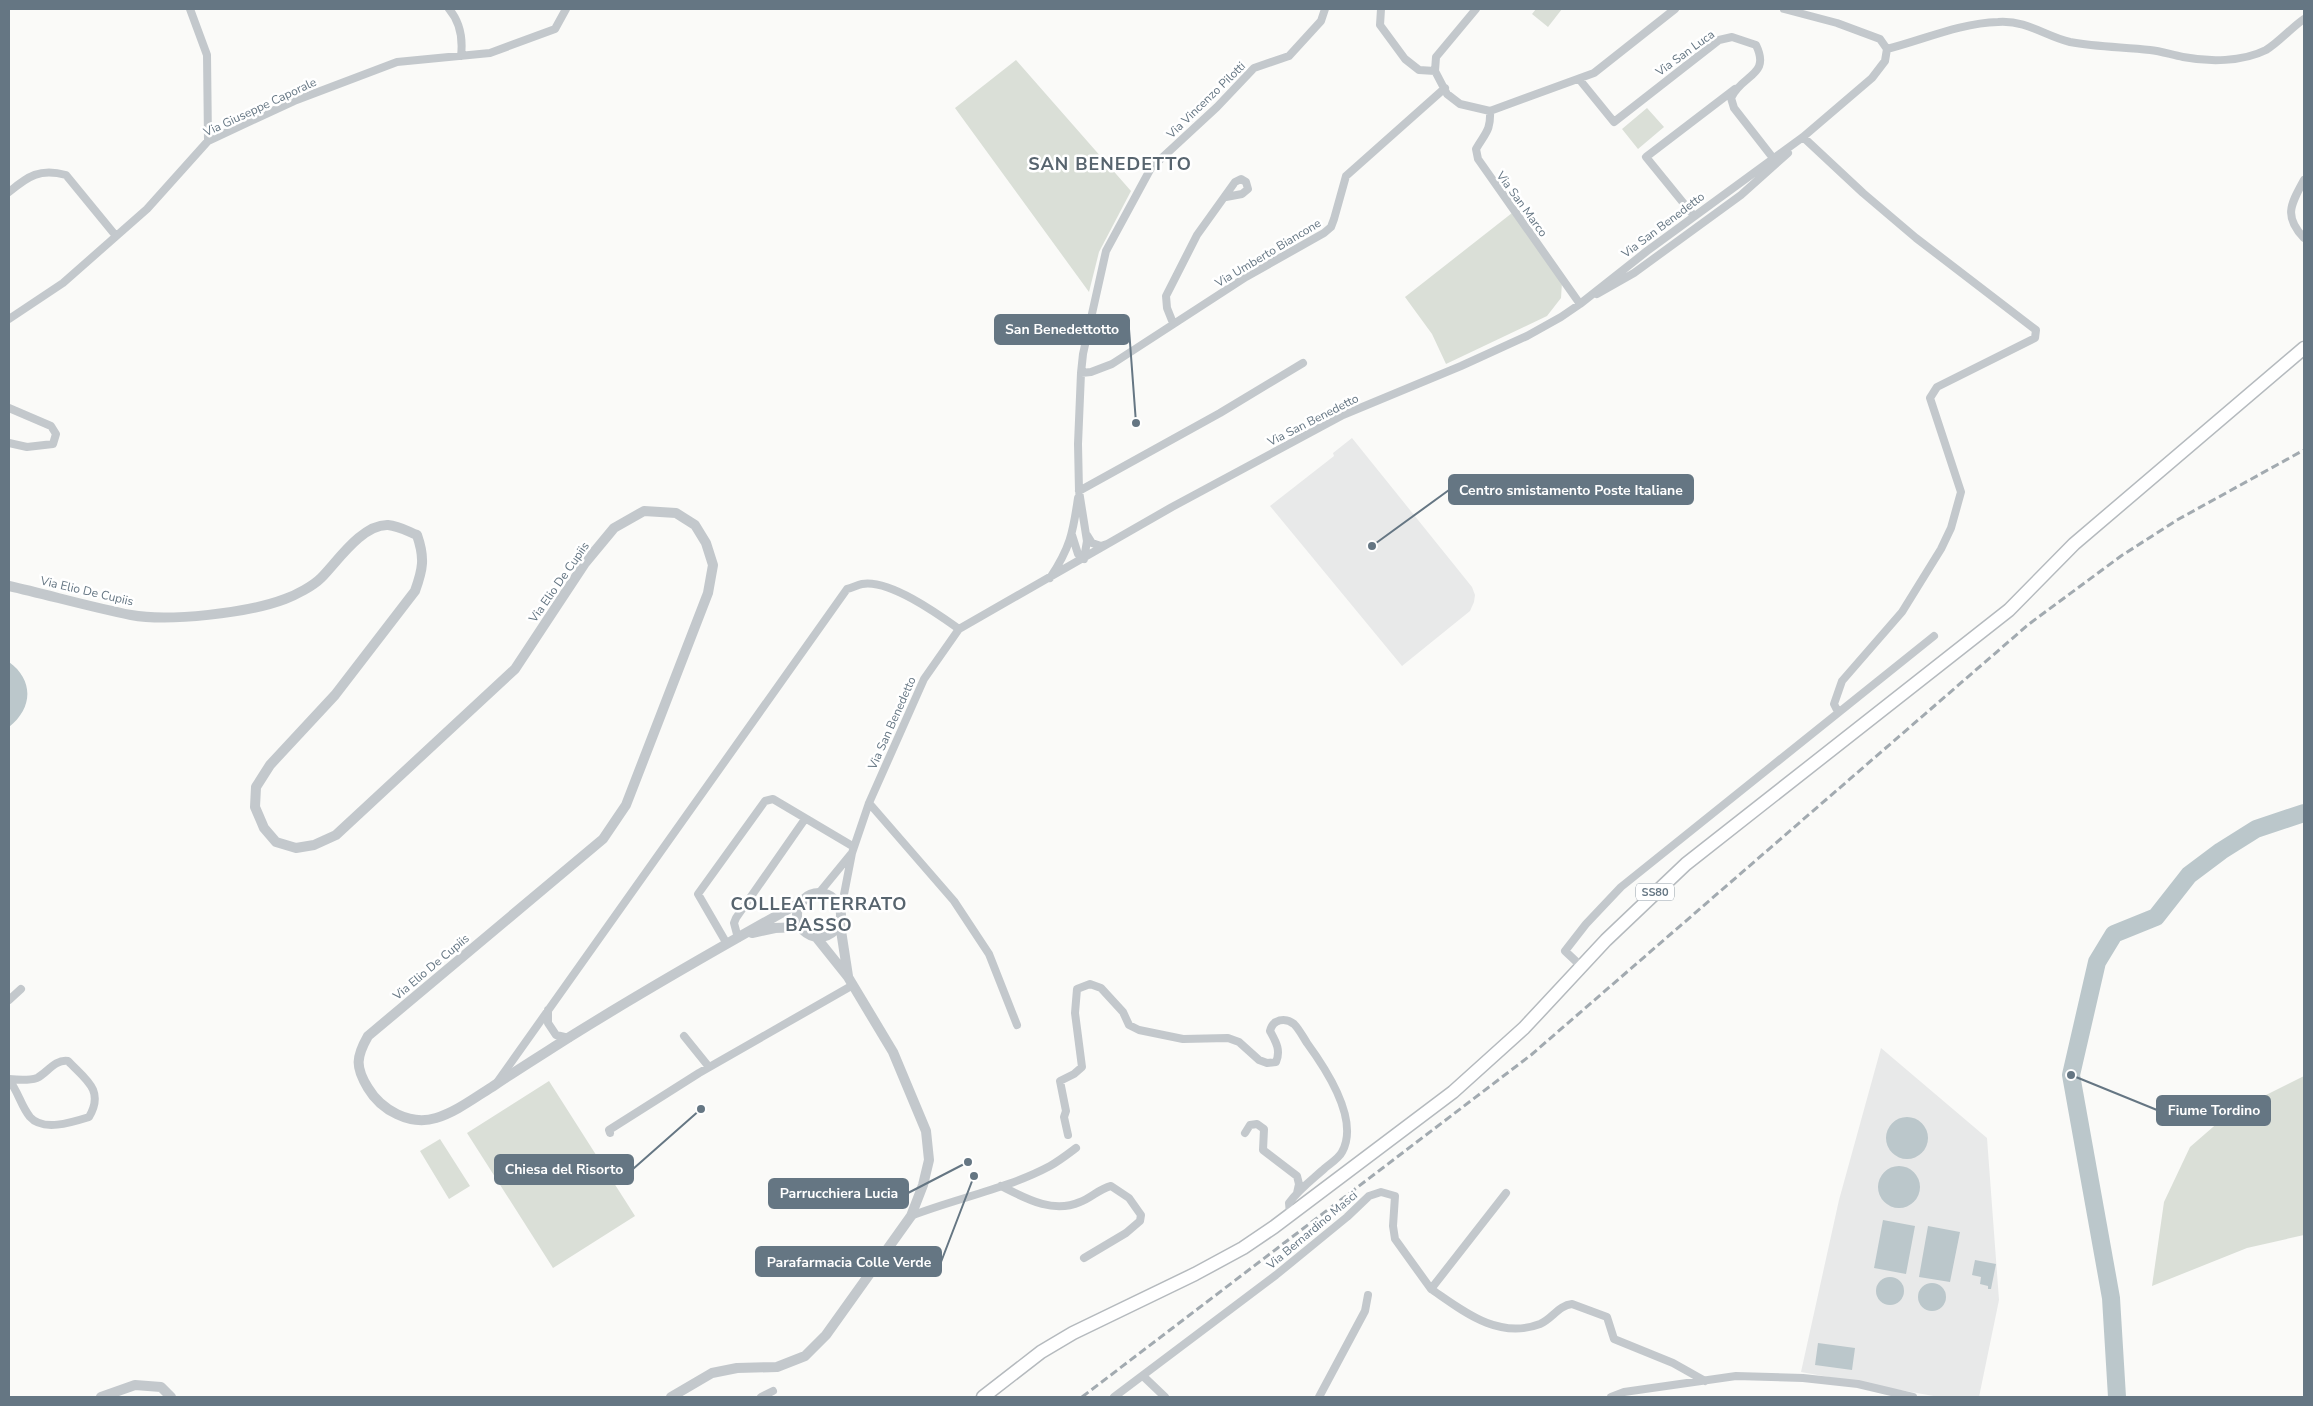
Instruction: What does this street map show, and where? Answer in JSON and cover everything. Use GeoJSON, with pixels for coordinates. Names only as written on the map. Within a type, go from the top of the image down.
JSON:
{"type":"FeatureCollection","features":[{"type":"Feature","properties":{"kind":"main road","name":"SS80"},"geometry":{"type":"LineString","coordinates":[[984,1397],[1054,1344],[1220,1261],[1290,1214],[1460,1086],[1524,1028],[1581,966],[1686,864],[2009,610],[2074,544],[2304,348]]}},
{"type":"Feature","properties":{"kind":"street"},"geometry":{"type":"LineString","coordinates":[[190,9],[207,55],[208,141]]}},
{"type":"Feature","properties":{"kind":"street"},"geometry":{"type":"LineString","coordinates":[[449,9],[458,22],[462,39],[461,56]]}},
{"type":"Feature","properties":{"kind":"street","name":"Via Giuseppe Caporale"},"geometry":{"type":"LineString","coordinates":[[9,319],[63,283],[148,209],[208,141],[294,101],[397,62],[490,54],[555,29],[566,9]]}},
{"type":"Feature","properties":{"kind":"street","name":"Via Vincenzo Pilotti"},"geometry":{"type":"LineString","coordinates":[[1084,559],[1086,533],[1079,491],[1078,444],[1081,373],[1083,354],[1106,251],[1151,168],[1217,107],[1254,68],[1288,56],[1321,21],[1325,9]]}},
{"type":"Feature","properties":{"kind":"street"},"geometry":{"type":"LineString","coordinates":[[1381,9],[1380,25],[1405,59],[1419,70],[1436,71]]}},
{"type":"Feature","properties":{"kind":"street"},"geometry":{"type":"LineString","coordinates":[[1476,9],[1436,57],[1436,71],[1447,94],[1460,104],[1490,111],[1594,73],[1675,9]]}},
{"type":"Feature","properties":{"kind":"street"},"geometry":{"type":"LineString","coordinates":[[1784,9],[1837,23],[1880,38],[1887,49],[1951,30],[1998,22],[2031,26],[2068,41],[2112,49],[2151,50],[2185,58],[2218,60],[2244,57],[2267,50],[2304,19]]}},
{"type":"Feature","properties":{"kind":"street"},"geometry":{"type":"LineString","coordinates":[[1797,9],[1806,15]]}},
{"type":"Feature","properties":{"kind":"street","name":"Via San Luca"},"geometry":{"type":"LineString","coordinates":[[1578,79],[1614,122],[1719,40],[1732,37],[1756,45],[1762,57],[1759,68],[1735,88]]}},
{"type":"Feature","properties":{"kind":"street","name":"Via San Benedetto"},"geometry":{"type":"LineString","coordinates":[[853,850],[869,803],[924,679],[960,629],[1172,507],[1343,415],[1527,336],[1580,304],[1694,216],[1803,137],[1872,78],[1885,61],[1887,49]]}},
{"type":"Feature","properties":{"kind":"street","name":"Via Umberto Biancone"},"geometry":{"type":"LineString","coordinates":[[1081,373],[1091,372],[1112,364],[1246,277],[1331,227],[1346,176],[1445,88]]}},
{"type":"Feature","properties":{"kind":"street"},"geometry":{"type":"LineString","coordinates":[[1735,88],[1731,98],[1734,108],[1773,158]]}},
{"type":"Feature","properties":{"kind":"street"},"geometry":{"type":"LineString","coordinates":[[1694,216],[1646,157],[1735,88]]}},
{"type":"Feature","properties":{"kind":"street","name":"Via San Marco"},"geometry":{"type":"LineString","coordinates":[[1490,111],[1491,124],[1488,133],[1476,149],[1478,160],[1580,304]]}},
{"type":"Feature","properties":{"kind":"street"},"geometry":{"type":"LineString","coordinates":[[1580,304],[1634,273],[1741,195],[1777,164],[1803,137],[1862,193],[1916,238],[2036,330],[2035,338],[1937,387],[1930,398],[1961,492],[1951,528],[1941,549],[1902,612],[1842,682],[1834,704],[1838,712]]}},
{"type":"Feature","properties":{"kind":"street"},"geometry":{"type":"LineString","coordinates":[[9,192],[29,175],[54,171],[66,174],[116,236]]}},
{"type":"Feature","properties":{"kind":"street"},"geometry":{"type":"LineString","coordinates":[[2304,180],[2290,211],[2292,223],[2304,238]]}},
{"type":"Feature","properties":{"kind":"street"},"geometry":{"type":"LineString","coordinates":[[1173,323],[1167,308],[1166,296],[1196,235],[1226,197]]}},
{"type":"Feature","properties":{"kind":"street"},"geometry":{"type":"LineString","coordinates":[[1079,491],[1304,364]]}},
{"type":"Feature","properties":{"kind":"street"},"geometry":{"type":"LineString","coordinates":[[9,408],[52,426],[56,434],[53,444],[27,447],[9,444]]}},
{"type":"Feature","properties":{"kind":"street","name":"Via Vincenzo Pilotti"},"geometry":{"type":"LineString","coordinates":[[1048,580],[1064,556],[1072,535],[1079,491]]}},
{"type":"Feature","properties":{"kind":"street","name":"Via Elio De Cupiis"},"geometry":{"type":"LineString","coordinates":[[9,586],[133,616],[190,617],[247,608],[286,599],[319,579],[349,546],[370,531],[386,525],[399,527],[417,535],[422,551],[422,571],[415,591],[335,694],[270,765],[256,787],[255,807],[264,828],[276,842],[296,848],[314,845],[336,835],[515,669],[585,563],[614,528],[644,511],[676,513],[695,526],[706,543],[713,565],[708,592],[626,806],[602,840],[368,1036],[358,1055],[361,1075],[369,1090],[381,1104],[394,1113],[416,1120],[435,1118],[457,1109],[569,1038],[803,900]]}},
{"type":"Feature","properties":{"kind":"street"},"geometry":{"type":"LineString","coordinates":[[1086,533],[1092,543],[1101,546],[1109,544]]}},
{"type":"Feature","properties":{"kind":"street"},"geometry":{"type":"LineString","coordinates":[[1072,535],[1078,554],[1084,559]]}},
{"type":"Feature","properties":{"kind":"street"},"geometry":{"type":"LineString","coordinates":[[496,1084],[847,589],[863,584],[882,585],[924,605],[960,629]]}},
{"type":"Feature","properties":{"kind":"street"},"geometry":{"type":"LineString","coordinates":[[1581,966],[1565,951],[1586,924],[1621,888],[1934,636]]}},
{"type":"Feature","properties":{"kind":"street"},"geometry":{"type":"LineString","coordinates":[[727,944],[698,894],[765,801],[773,799],[853,850]]}},
{"type":"Feature","properties":{"kind":"street"},"geometry":{"type":"LineString","coordinates":[[869,803],[954,901],[989,954],[1017,1025]]}},
{"type":"Feature","properties":{"kind":"street"},"geometry":{"type":"LineString","coordinates":[[801,927],[776,928],[740,936],[734,923],[805,819]]}},
{"type":"Feature","properties":{"kind":"street"},"geometry":{"type":"LineString","coordinates":[[840,924],[830,935],[810,936],[801,927],[798,911],[803,900],[819,894],[853,850]]}},
{"type":"Feature","properties":{"kind":"street"},"geometry":{"type":"LineString","coordinates":[[851,981],[840,924],[853,850]]}},
{"type":"Feature","properties":{"kind":"street"},"geometry":{"type":"LineString","coordinates":[[819,894],[833,898],[841,910]]}},
{"type":"Feature","properties":{"kind":"street"},"geometry":{"type":"LineString","coordinates":[[671,1397],[704,1376],[737,1368],[777,1367],[805,1356],[826,1335],[911,1216],[923,1185],[929,1160],[926,1131],[893,1052],[851,981],[816,937]]}},
{"type":"Feature","properties":{"kind":"street"},"geometry":{"type":"LineString","coordinates":[[610,1133],[609,1130],[851,981]]}},
{"type":"Feature","properties":{"kind":"street"},"geometry":{"type":"LineString","coordinates":[[1068,1135],[1064,1117],[1066,1110],[1060,1081],[1082,1068],[1075,1013],[1077,988],[1090,984],[1101,988],[1123,1012],[1129,1025],[1139,1030],[1183,1039],[1228,1038],[1239,1042],[1259,1060],[1267,1063],[1276,1062],[1279,1055],[1278,1046],[1270,1031],[1271,1025],[1283,1020],[1296,1026],[1325,1068],[1341,1100],[1346,1125],[1345,1144],[1341,1154],[1297,1193],[1289,1203],[1290,1214]]}},
{"type":"Feature","properties":{"kind":"street"},"geometry":{"type":"LineString","coordinates":[[9,1000],[21,989]]}},
{"type":"Feature","properties":{"kind":"street"},"geometry":{"type":"LineString","coordinates":[[548,1010],[548,1023],[556,1034],[569,1038]]}},
{"type":"Feature","properties":{"kind":"street"},"geometry":{"type":"LineString","coordinates":[[684,1036],[709,1068]]}},
{"type":"Feature","properties":{"kind":"street"},"geometry":{"type":"LineString","coordinates":[[63,1060],[68,1061],[92,1086],[95,1093],[94,1108],[89,1117],[71,1122],[40,1124],[30,1117],[17,1089],[9,1080],[26,1080],[37,1077],[57,1063],[63,1060]]}},
{"type":"Feature","properties":{"kind":"street"},"geometry":{"type":"LineString","coordinates":[[1245,1133],[1250,1125],[1257,1124],[1264,1129],[1262,1150],[1297,1176],[1299,1184],[1297,1193]]}},
{"type":"Feature","properties":{"kind":"street"},"geometry":{"type":"LineString","coordinates":[[911,1216],[1001,1186],[1050,1166],[1076,1148]]}},
{"type":"Feature","properties":{"kind":"street"},"geometry":{"type":"LineString","coordinates":[[1001,1186],[1043,1206],[1068,1206],[1081,1202],[1102,1189],[1111,1186],[1129,1198],[1141,1215],[1140,1221],[1126,1233],[1084,1258]]}},
{"type":"Feature","properties":{"kind":"street","name":"Via Bernardino Masci"},"geometry":{"type":"LineString","coordinates":[[1114,1397],[1276,1275],[1348,1217],[1369,1196],[1381,1192],[1395,1196],[1393,1226],[1395,1239],[1431,1289]]}},
{"type":"Feature","properties":{"kind":"street"},"geometry":{"type":"LineString","coordinates":[[1506,1193],[1431,1289],[1470,1315],[1488,1324],[1507,1328],[1536,1325],[1546,1321],[1567,1304],[1572,1304],[1606,1317],[1614,1339],[1673,1363],[1705,1381]]}},
{"type":"Feature","properties":{"kind":"street"},"geometry":{"type":"LineString","coordinates":[[1319,1397],[1365,1311],[1368,1295]]}},
{"type":"Feature","properties":{"kind":"street"},"geometry":{"type":"LineString","coordinates":[[684,1397],[704,1376]]}},
{"type":"Feature","properties":{"kind":"street"},"geometry":{"type":"LineString","coordinates":[[1143,1376],[1165,1397]]}},
{"type":"Feature","properties":{"kind":"street"},"geometry":{"type":"LineString","coordinates":[[1611,1397],[1624,1392],[1736,1376],[1803,1378],[1858,1384],[1913,1397]]}},
{"type":"Feature","properties":{"kind":"street"},"geometry":{"type":"LineString","coordinates":[[101,1397],[134,1386],[161,1387],[171,1397]]}},
{"type":"Feature","properties":{"kind":"street"},"geometry":{"type":"LineString","coordinates":[[761,1397],[773,1391]]}},
{"type":"Feature","properties":{"kind":"shaded area"},"geometry":{"type":"Polygon","coordinates":[[[1536,9],[1562,9],[1548,27],[1532,14],[1536,9]]]}},
{"type":"Feature","properties":{"kind":"shaded area"},"geometry":{"type":"Polygon","coordinates":[[[1016,60],[1131,191],[1099,252],[1089,292],[955,108],[1016,60]]]}},
{"type":"Feature","properties":{"kind":"shaded area"},"geometry":{"type":"Polygon","coordinates":[[[1647,108],[1664,127],[1638,149],[1622,129],[1647,108]]]}},
{"type":"Feature","properties":{"kind":"shaded area"},"geometry":{"type":"Polygon","coordinates":[[[1512,213],[1562,282],[1561,298],[1547,316],[1446,364],[1432,334],[1405,297],[1512,213]]]}},
{"type":"Feature","properties":{"kind":"shaded area"},"geometry":{"type":"Polygon","coordinates":[[[1352,438],[1472,587],[1475,595],[1470,611],[1402,666],[1270,506],[1334,456],[1333,453],[1352,438]]]}},
{"type":"Feature","properties":{"kind":"shaded area"},"geometry":{"type":"Polygon","coordinates":[[[9,662],[23,677],[27,694],[23,711],[9,727],[9,662]]]}},
{"type":"Feature","properties":{"kind":"shaded area"},"geometry":{"type":"Polygon","coordinates":[[[1881,1048],[1987,1138],[1999,1300],[1979,1397],[1939,1397],[1801,1372],[1839,1200],[1881,1048]]]}},
{"type":"Feature","properties":{"kind":"shaded area"},"geometry":{"type":"Polygon","coordinates":[[[2304,1076],[2304,1235],[2247,1248],[2152,1286],[2164,1202],[2190,1147],[2228,1114],[2304,1076]]]}},
{"type":"Feature","properties":{"kind":"shaded area"},"geometry":{"type":"Polygon","coordinates":[[[549,1081],[635,1216],[553,1268],[467,1133],[549,1081]]]}},
{"type":"Feature","properties":{"kind":"shaded area"},"geometry":{"type":"Polygon","coordinates":[[[1903,1117],[1911,1117],[1922,1123],[1928,1138],[1922,1153],[1911,1159],[1903,1159],[1892,1153],[1886,1142],[1886,1134],[1892,1123],[1903,1117]]]}},
{"type":"Feature","properties":{"kind":"shaded area"},"geometry":{"type":"Polygon","coordinates":[[[440,1139],[470,1186],[449,1199],[420,1151],[440,1139]]]}},
{"type":"Feature","properties":{"kind":"shaded area"},"geometry":{"type":"Polygon","coordinates":[[[1895,1166],[1903,1166],[1914,1172],[1920,1187],[1914,1202],[1903,1208],[1895,1208],[1884,1202],[1878,1191],[1878,1183],[1884,1172],[1895,1166]]]}},
{"type":"Feature","properties":{"kind":"shaded area"},"geometry":{"type":"Polygon","coordinates":[[[1883,1220],[1915,1226],[1906,1274],[1874,1268],[1883,1220]]]}},
{"type":"Feature","properties":{"kind":"shaded area"},"geometry":{"type":"Polygon","coordinates":[[[1928,1226],[1960,1232],[1950,1282],[1919,1277],[1928,1226]]]}},
{"type":"Feature","properties":{"kind":"shaded area"},"geometry":{"type":"Polygon","coordinates":[[[1975,1260],[1996,1264],[1991,1289],[1980,1284],[1981,1277],[1972,1275],[1975,1260]]]}},
{"type":"Feature","properties":{"kind":"shaded area"},"geometry":{"type":"Polygon","coordinates":[[[1890,1277],[1900,1281],[1904,1291],[1900,1301],[1890,1305],[1880,1301],[1876,1291],[1880,1281],[1890,1277]]]}},
{"type":"Feature","properties":{"kind":"shaded area"},"geometry":{"type":"Polygon","coordinates":[[[1932,1283],[1942,1287],[1946,1297],[1942,1307],[1932,1311],[1922,1307],[1918,1297],[1922,1287],[1932,1283]]]}},
{"type":"Feature","properties":{"kind":"shaded area"},"geometry":{"type":"Polygon","coordinates":[[[1818,1343],[1855,1348],[1852,1370],[1815,1365],[1818,1343]]]}},
{"type":"Feature","properties":{"kind":"waterway"},"geometry":{"type":"LineString","coordinates":[[2117,1397],[2111,1298],[2071,1075],[2097,962],[2114,934],[2156,917],[2189,875],[2221,851],[2256,829],[2304,813]]}},
{"type":"Feature","properties":{"kind":"railway"},"geometry":{"type":"LineString","coordinates":[[1082,1397],[1531,1055],[2029,624],[2121,556],[2177,520],[2304,450]]}},
{"type":"Feature","properties":{"kind":"place","name":"San Benedettotto"},"geometry":{"type":"Point","coordinates":[1136,423]}},
{"type":"Feature","properties":{"kind":"place","name":"Centro smistamento Poste Italiane"},"geometry":{"type":"Point","coordinates":[1372,546]}},
{"type":"Feature","properties":{"kind":"place","name":"Fiume Tordino"},"geometry":{"type":"Point","coordinates":[2071,1075]}},
{"type":"Feature","properties":{"kind":"place","name":"Chiesa del Risorto"},"geometry":{"type":"Point","coordinates":[701,1109]}},
{"type":"Feature","properties":{"kind":"place","name":"Parrucchiera Lucia"},"geometry":{"type":"Point","coordinates":[968,1162]}},
{"type":"Feature","properties":{"kind":"place","name":"Parafarmacia Colle Verde"},"geometry":{"type":"Point","coordinates":[974,1176]}},
{"type":"Feature","properties":{"kind":"district","name":"SAN BENEDETTO"},"geometry":{"type":"Point","coordinates":[1110,164]}},
{"type":"Feature","properties":{"kind":"district","name":"COLLEATTERRATO BASSO"},"geometry":{"type":"Point","coordinates":[819,914]}}]}
